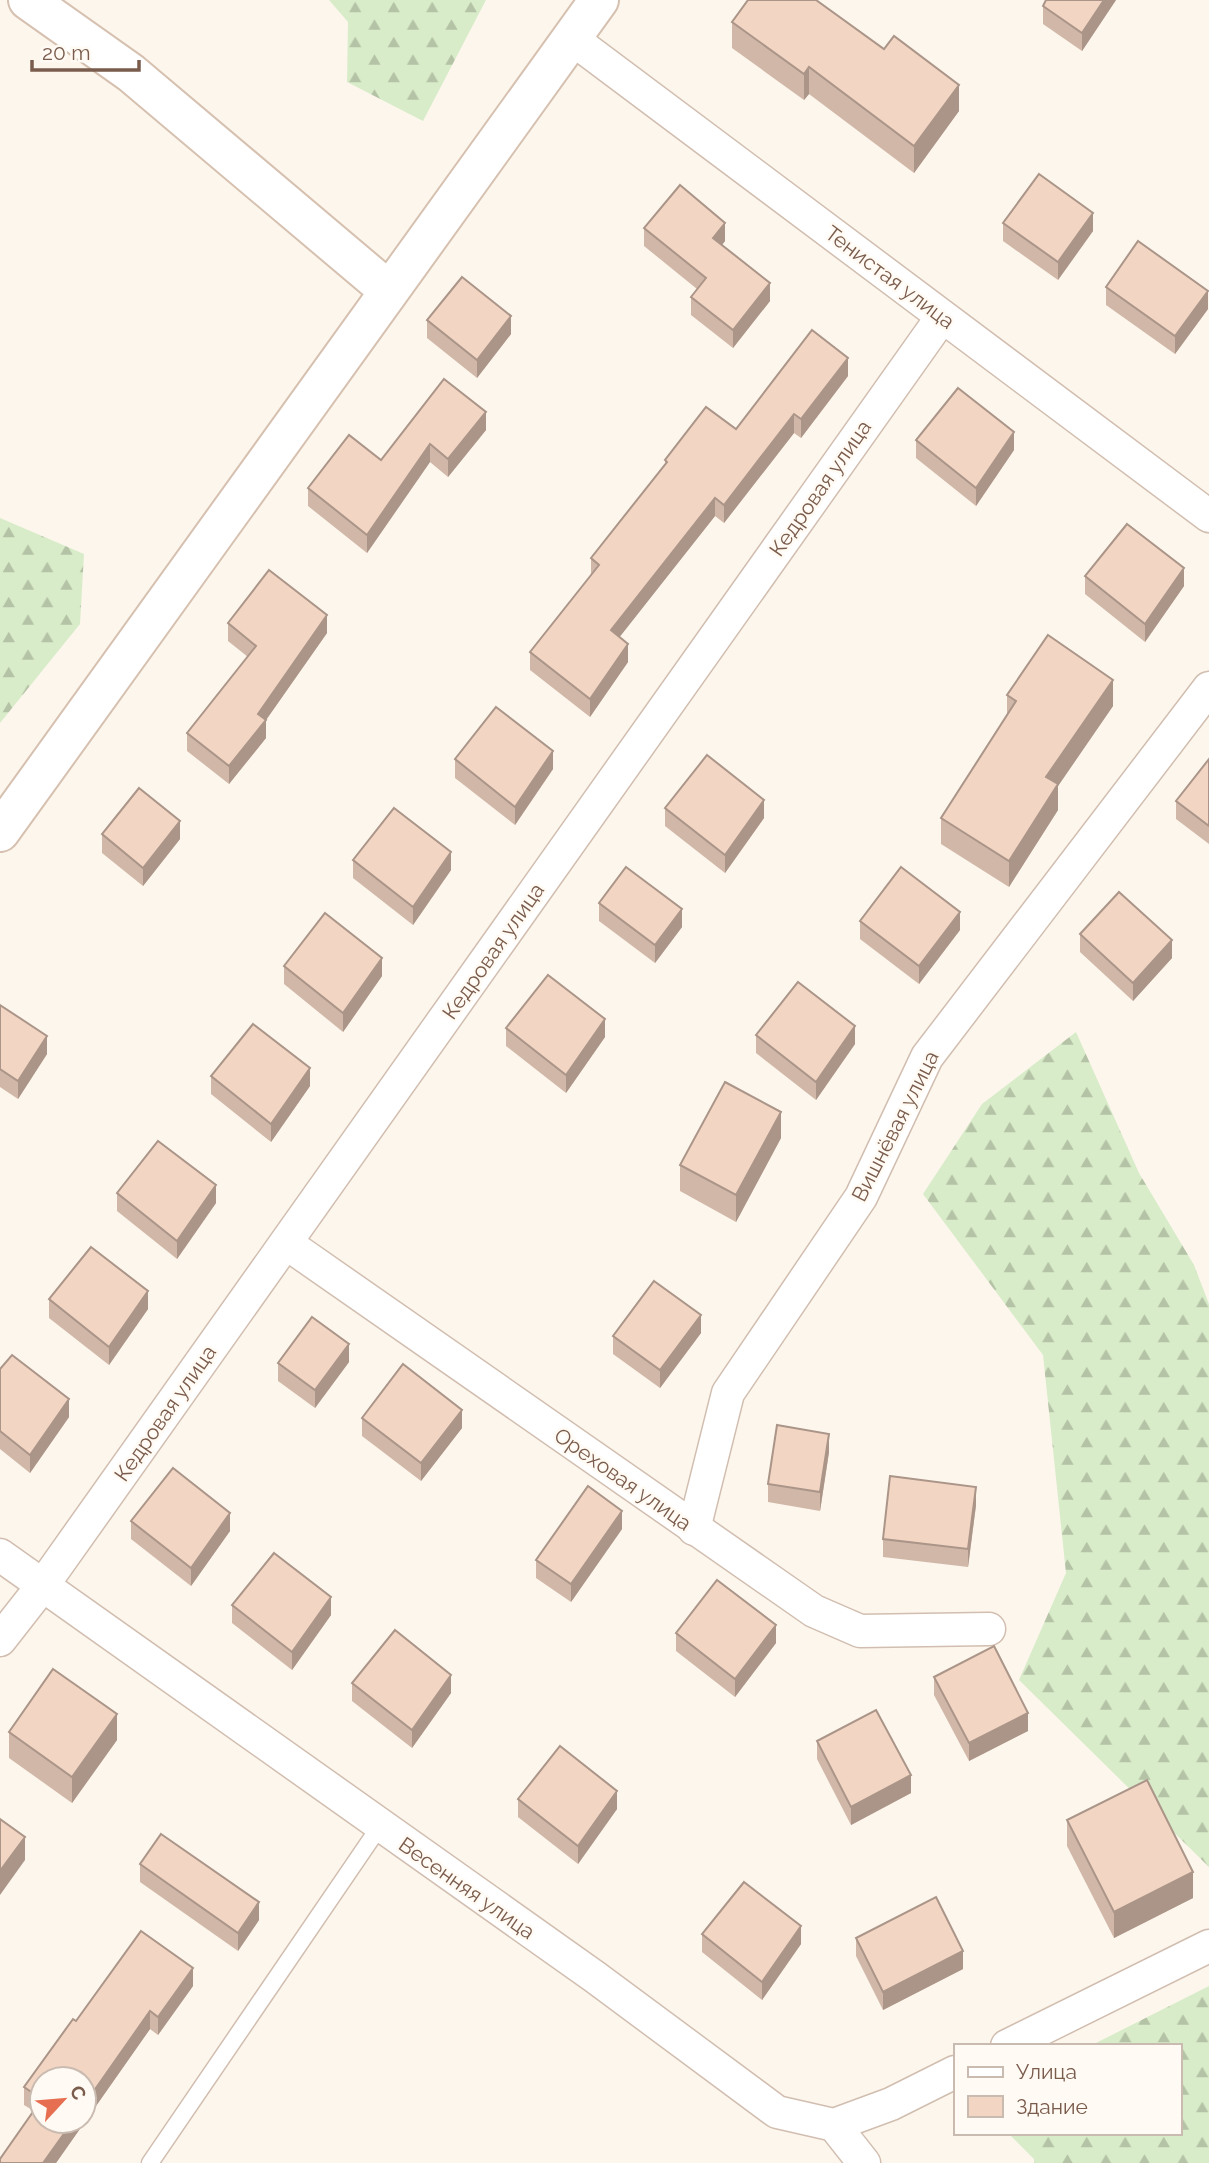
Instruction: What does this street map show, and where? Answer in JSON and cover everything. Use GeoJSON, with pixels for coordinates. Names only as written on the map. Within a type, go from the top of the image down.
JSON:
{"type":"FeatureCollection","features":[{"type":"Feature","properties":{"kind":"street"},"geometry":{"type":"LineString","coordinates":[[28,0],[131,72],[388,290]]}},
{"type":"Feature","properties":{"kind":"street"},"geometry":{"type":"LineString","coordinates":[[0,832],[599,0]]}},
{"type":"Feature","properties":{"kind":"street","name":"Тенистая улица"},"geometry":{"type":"LineString","coordinates":[[572,38],[1209,516]]}},
{"type":"Feature","properties":{"kind":"street","name":"Кедровая улица"},"geometry":{"type":"LineString","coordinates":[[0,1640],[43,1585],[942,317]]}},
{"type":"Feature","properties":{"kind":"street","name":"Вишнёвая улица"},"geometry":{"type":"LineString","coordinates":[[694,1529],[728,1393],[861,1197],[927,1057],[1209,688]]}},
{"type":"Feature","properties":{"kind":"street","name":"Ореховая улица"},"geometry":{"type":"LineString","coordinates":[[286,1243],[814,1611],[860,1631],[989,1629]]}},
{"type":"Feature","properties":{"kind":"street","name":"Весенняя улица"},"geometry":{"type":"LineString","coordinates":[[0,1555],[595,1977],[777,2112],[834,2125]]}},
{"type":"Feature","properties":{"kind":"street"},"geometry":{"type":"LineString","coordinates":[[1011,2044],[1209,1946]]}},
{"type":"Feature","properties":{"kind":"street"},"geometry":{"type":"LineString","coordinates":[[864,2163],[834,2125],[891,2104],[954,2072]]}},
{"type":"Feature","properties":{"kind":"lane"},"geometry":{"type":"LineString","coordinates":[[150,2163],[380,1826]]}},
{"type":"Feature","properties":{"kind":"green space"},"geometry":{"type":"Polygon","coordinates":[[[329,0],[486,0],[423,121],[347,82],[348,22],[329,0]]]}},
{"type":"Feature","properties":{"kind":"green space"},"geometry":{"type":"Polygon","coordinates":[[[0,518],[84,554],[80,624],[0,723],[0,518]]]}},
{"type":"Feature","properties":{"kind":"green space"},"geometry":{"type":"Polygon","coordinates":[[[1076,1032],[1139,1173],[1194,1265],[1209,1304],[1209,1867],[1019,1680],[1066,1573],[1043,1355],[923,1194],[982,1104],[1076,1032]]]}},
{"type":"Feature","properties":{"kind":"green space"},"geometry":{"type":"Polygon","coordinates":[[[1209,1986],[1209,2163],[1034,2163],[1034,2159],[1010,2135],[1181,2135],[1181,2044],[1094,2044],[1209,1986]]]}},
{"type":"Feature","properties":{"kind":"building"},"geometry":{"type":"Polygon","coordinates":[[[748,0],[816,0],[884,49],[894,36],[959,85],[914,146],[809,67],[804,74],[732,22],[748,0]]]}},
{"type":"Feature","properties":{"kind":"building"},"geometry":{"type":"Polygon","coordinates":[[[1046,0],[1104,0],[1082,33],[1043,6],[1046,0]]]}},
{"type":"Feature","properties":{"kind":"building"},"geometry":{"type":"Polygon","coordinates":[[[1039,174],[1093,213],[1058,262],[1003,223],[1039,174]]]}},
{"type":"Feature","properties":{"kind":"building"},"geometry":{"type":"Polygon","coordinates":[[[680,185],[725,223],[713,238],[770,283],[733,330],[691,297],[706,278],[644,228],[680,185]]]}},
{"type":"Feature","properties":{"kind":"building"},"geometry":{"type":"Polygon","coordinates":[[[1138,241],[1208,291],[1175,336],[1106,287],[1138,241]]]}},
{"type":"Feature","properties":{"kind":"building"},"geometry":{"type":"Polygon","coordinates":[[[462,277],[511,316],[477,360],[427,320],[462,277]]]}},
{"type":"Feature","properties":{"kind":"building"},"geometry":{"type":"Polygon","coordinates":[[[812,330],[848,358],[801,419],[794,414],[724,505],[715,498],[611,630],[628,644],[590,699],[530,652],[599,565],[591,558],[667,462],[665,460],[706,407],[736,429],[812,330]]]}},
{"type":"Feature","properties":{"kind":"building"},"geometry":{"type":"Polygon","coordinates":[[[444,379],[486,412],[448,459],[430,444],[367,535],[308,488],[349,435],[381,460],[444,379]]]}},
{"type":"Feature","properties":{"kind":"building"},"geometry":{"type":"Polygon","coordinates":[[[958,388],[1014,432],[976,488],[916,440],[958,388]]]}},
{"type":"Feature","properties":{"kind":"building"},"geometry":{"type":"Polygon","coordinates":[[[1127,524],[1184,568],[1145,624],[1085,576],[1127,524]]]}},
{"type":"Feature","properties":{"kind":"building"},"geometry":{"type":"Polygon","coordinates":[[[269,570],[327,615],[258,714],[266,720],[229,766],[187,733],[256,646],[228,623],[269,570]]]}},
{"type":"Feature","properties":{"kind":"building"},"geometry":{"type":"Polygon","coordinates":[[[1048,635],[1113,680],[1046,777],[1058,784],[1009,861],[941,818],[1016,701],[1007,695],[1048,635]]]}},
{"type":"Feature","properties":{"kind":"building"},"geometry":{"type":"Polygon","coordinates":[[[496,707],[553,751],[515,807],[455,759],[496,707]]]}},
{"type":"Feature","properties":{"kind":"building"},"geometry":{"type":"Polygon","coordinates":[[[707,755],[764,800],[725,855],[665,808],[707,755]]]}},
{"type":"Feature","properties":{"kind":"building"},"geometry":{"type":"Polygon","coordinates":[[[1209,759],[1209,826],[1176,801],[1209,759]]]}},
{"type":"Feature","properties":{"kind":"building"},"geometry":{"type":"Polygon","coordinates":[[[139,788],[180,821],[143,868],[102,834],[139,788]]]}},
{"type":"Feature","properties":{"kind":"building"},"geometry":{"type":"Polygon","coordinates":[[[394,808],[451,852],[413,907],[353,860],[394,808]]]}},
{"type":"Feature","properties":{"kind":"building"},"geometry":{"type":"Polygon","coordinates":[[[626,867],[682,909],[655,945],[599,903],[626,867]]]}},
{"type":"Feature","properties":{"kind":"building"},"geometry":{"type":"Polygon","coordinates":[[[901,867],[960,912],[919,966],[860,921],[901,867]]]}},
{"type":"Feature","properties":{"kind":"building"},"geometry":{"type":"Polygon","coordinates":[[[1119,892],[1172,940],[1133,983],[1080,934],[1119,892]]]}},
{"type":"Feature","properties":{"kind":"building"},"geometry":{"type":"Polygon","coordinates":[[[325,913],[382,958],[343,1013],[284,966],[325,913]]]}},
{"type":"Feature","properties":{"kind":"building"},"geometry":{"type":"Polygon","coordinates":[[[548,975],[605,1019],[566,1075],[506,1028],[548,975]]]}},
{"type":"Feature","properties":{"kind":"building"},"geometry":{"type":"Polygon","coordinates":[[[798,982],[855,1026],[816,1082],[756,1035],[798,982]]]}},
{"type":"Feature","properties":{"kind":"building"},"geometry":{"type":"Polygon","coordinates":[[[0,1005],[47,1036],[18,1081],[0,1069],[0,1005]]]}},
{"type":"Feature","properties":{"kind":"building"},"geometry":{"type":"Polygon","coordinates":[[[253,1024],[310,1068],[271,1124],[211,1076],[253,1024]]]}},
{"type":"Feature","properties":{"kind":"building"},"geometry":{"type":"Polygon","coordinates":[[[725,1082],[781,1112],[736,1195],[680,1165],[725,1082]]]}},
{"type":"Feature","properties":{"kind":"building"},"geometry":{"type":"Polygon","coordinates":[[[158,1141],[216,1185],[177,1241],[117,1193],[158,1141]]]}},
{"type":"Feature","properties":{"kind":"building"},"geometry":{"type":"Polygon","coordinates":[[[91,1247],[148,1291],[109,1347],[49,1299],[91,1247]]]}},
{"type":"Feature","properties":{"kind":"building"},"geometry":{"type":"Polygon","coordinates":[[[654,1281],[701,1315],[660,1370],[613,1336],[654,1281]]]}},
{"type":"Feature","properties":{"kind":"building"},"geometry":{"type":"Polygon","coordinates":[[[312,1317],[349,1344],[315,1390],[278,1363],[312,1317]]]}},
{"type":"Feature","properties":{"kind":"building"},"geometry":{"type":"Polygon","coordinates":[[[12,1355],[69,1399],[30,1455],[0,1431],[0,1369],[12,1355]]]}},
{"type":"Feature","properties":{"kind":"building"},"geometry":{"type":"Polygon","coordinates":[[[403,1364],[462,1410],[421,1463],[362,1418],[403,1364]]]}},
{"type":"Feature","properties":{"kind":"building"},"geometry":{"type":"Polygon","coordinates":[[[777,1425],[829,1434],[820,1492],[768,1484],[777,1425]]]}},
{"type":"Feature","properties":{"kind":"building"},"geometry":{"type":"Polygon","coordinates":[[[173,1468],[230,1513],[191,1568],[131,1521],[173,1468]]]}},
{"type":"Feature","properties":{"kind":"building"},"geometry":{"type":"Polygon","coordinates":[[[890,1476],[976,1487],[968,1549],[883,1539],[890,1476]]]}},
{"type":"Feature","properties":{"kind":"building"},"geometry":{"type":"Polygon","coordinates":[[[588,1486],[622,1511],[571,1584],[536,1560],[588,1486]]]}},
{"type":"Feature","properties":{"kind":"building"},"geometry":{"type":"Polygon","coordinates":[[[274,1553],[331,1597],[292,1652],[232,1605],[274,1553]]]}},
{"type":"Feature","properties":{"kind":"building"},"geometry":{"type":"Polygon","coordinates":[[[717,1580],[776,1625],[735,1679],[676,1633],[717,1580]]]}},
{"type":"Feature","properties":{"kind":"building"},"geometry":{"type":"Polygon","coordinates":[[[395,1630],[451,1675],[412,1730],[352,1683],[395,1630]]]}},
{"type":"Feature","properties":{"kind":"building"},"geometry":{"type":"Polygon","coordinates":[[[994,1646],[1028,1713],[969,1743],[934,1677],[994,1646]]]}},
{"type":"Feature","properties":{"kind":"building"},"geometry":{"type":"Polygon","coordinates":[[[53,1669],[117,1714],[72,1777],[9,1732],[53,1669]]]}},
{"type":"Feature","properties":{"kind":"building"},"geometry":{"type":"Polygon","coordinates":[[[876,1710],[911,1775],[851,1807],[817,1741],[876,1710]]]}},
{"type":"Feature","properties":{"kind":"building"},"geometry":{"type":"Polygon","coordinates":[[[560,1746],[617,1791],[578,1846],[518,1799],[560,1746]]]}},
{"type":"Feature","properties":{"kind":"building"},"geometry":{"type":"Polygon","coordinates":[[[1147,1780],[1193,1872],[1114,1912],[1067,1820],[1147,1780]]]}},
{"type":"Feature","properties":{"kind":"building"},"geometry":{"type":"Polygon","coordinates":[[[0,1819],[25,1837],[0,1871],[0,1819]]]}},
{"type":"Feature","properties":{"kind":"building"},"geometry":{"type":"Polygon","coordinates":[[[161,1834],[259,1902],[238,1933],[140,1864],[161,1834]]]}},
{"type":"Feature","properties":{"kind":"building"},"geometry":{"type":"Polygon","coordinates":[[[744,1882],[801,1926],[762,1982],[702,1934],[744,1882]]]}},
{"type":"Feature","properties":{"kind":"building"},"geometry":{"type":"Polygon","coordinates":[[[936,1897],[963,1951],[883,1992],[856,1938],[936,1897]]]}},
{"type":"Feature","properties":{"kind":"building"},"geometry":{"type":"Polygon","coordinates":[[[141,1931],[193,1968],[158,2017],[150,2011],[98,2085],[98,2065],[40,2065],[73,2019],[76,2021],[141,1931]]]}},
{"type":"Feature","properties":{"kind":"building"},"geometry":{"type":"Polygon","coordinates":[[[28,2119],[28,2135],[63,2135],[43,2163],[0,2163],[0,2159],[28,2119]]]}}]}
